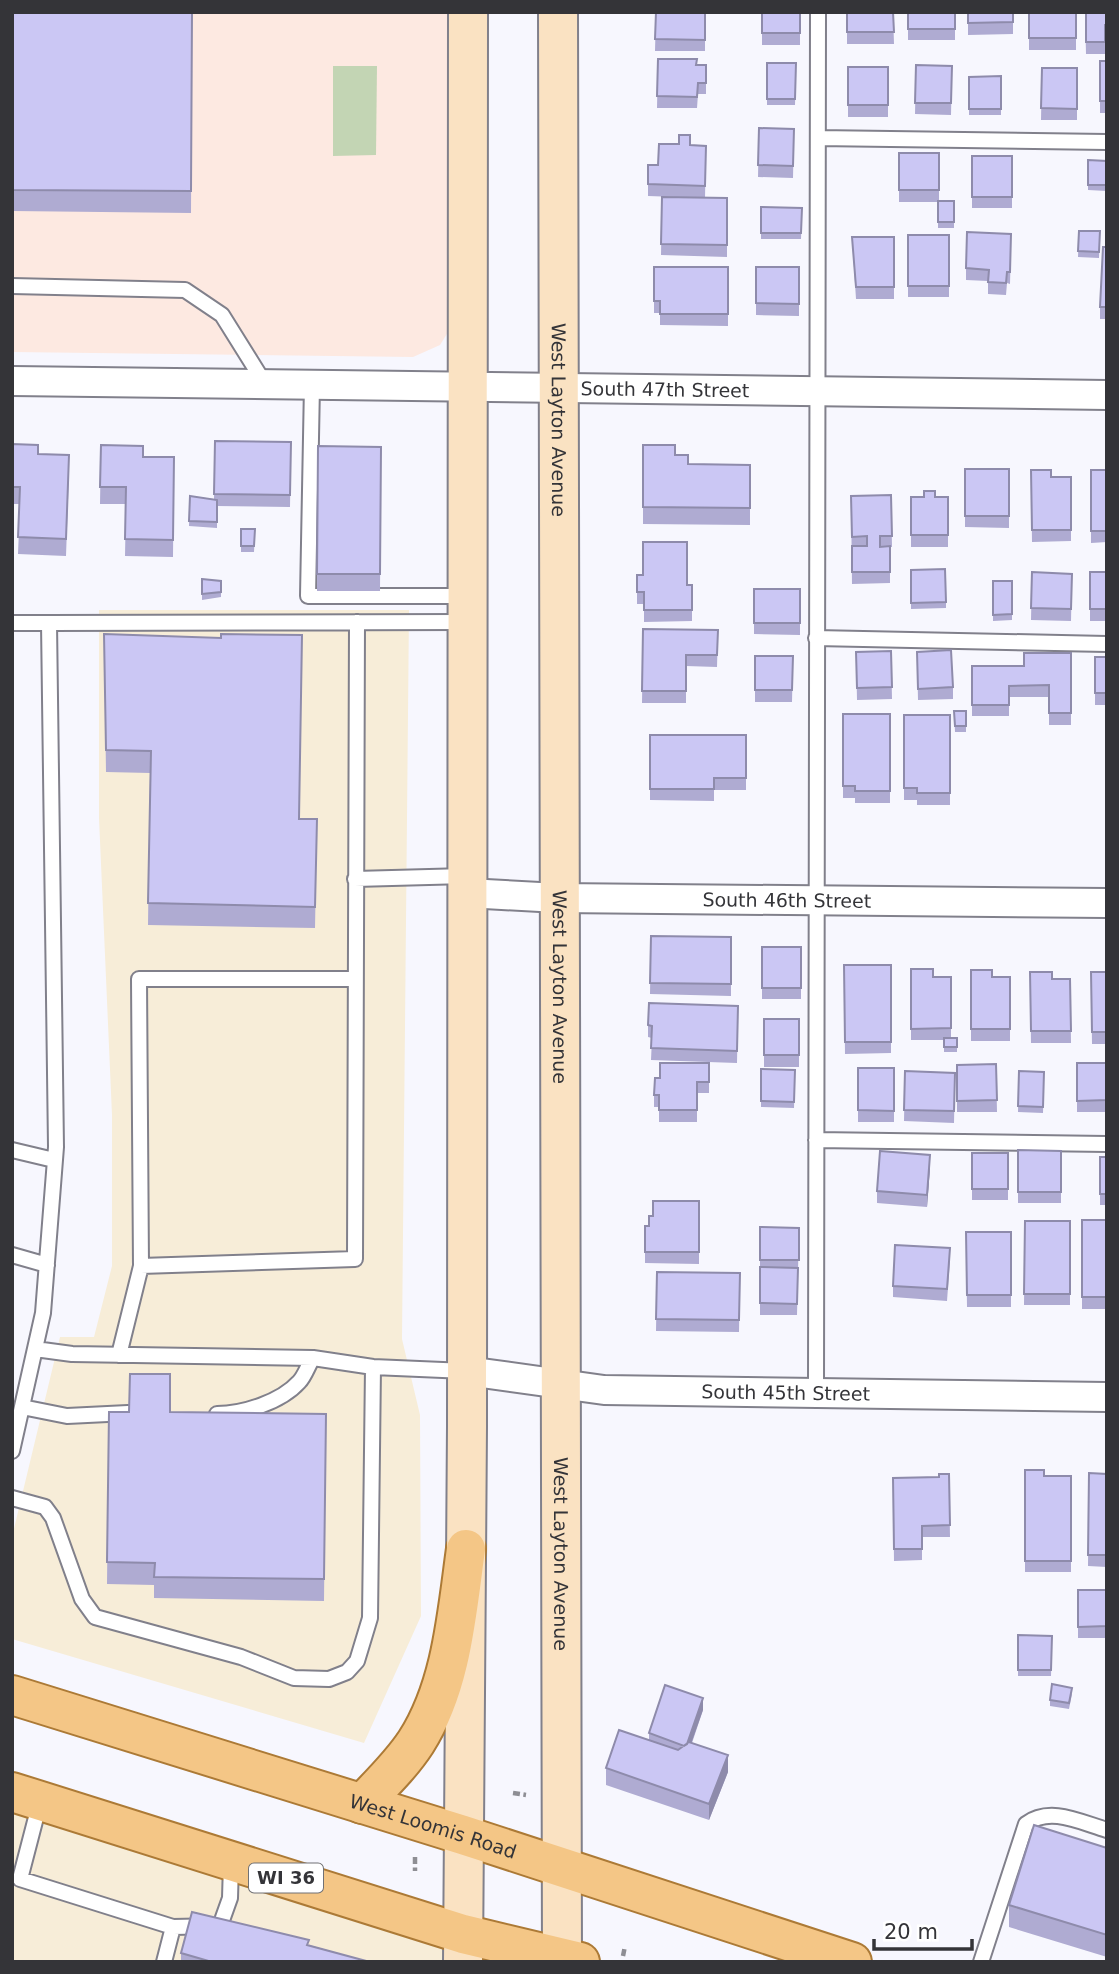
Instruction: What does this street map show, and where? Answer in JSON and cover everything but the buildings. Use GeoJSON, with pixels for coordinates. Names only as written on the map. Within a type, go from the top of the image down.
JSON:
{"type":"FeatureCollection","features":[{"type":"Feature","properties":{"kind":"main road"},"geometry":{"type":"LineString","coordinates":[[463,1948],[467,1371],[468,12]]}},
{"type":"Feature","properties":{"kind":"main road","name":"West Layton Avenue"},"geometry":{"type":"LineString","coordinates":[[558,12],[558,898],[564,1867],[568,1960]]}},
{"type":"Feature","properties":{"kind":"main road"},"geometry":{"type":"LineString","coordinates":[[362,1804],[404,1759],[430,1718],[449,1656],[466,1549]]}},
{"type":"Feature","properties":{"kind":"main road","name":"West Loomis Road"},"geometry":{"type":"LineString","coordinates":[[12,1695],[564,1867],[852,1962]]}},
{"type":"Feature","properties":{"kind":"main road","name":"WI 36"},"geometry":{"type":"LineString","coordinates":[[27,1797],[231,1861],[463,1948],[568,1960]]}},
{"type":"Feature","properties":{"kind":"street","name":"South 47th Street"},"geometry":{"type":"LineString","coordinates":[[12,381],[1107,395]]}},
{"type":"Feature","properties":{"kind":"street","name":"South 46th Street"},"geometry":{"type":"LineString","coordinates":[[467,885],[558,898],[1107,903]]}},
{"type":"Feature","properties":{"kind":"street","name":"South 45th Street"},"geometry":{"type":"LineString","coordinates":[[467,1371],[604,1390],[1107,1397]]}},
{"type":"Feature","properties":{"kind":"lane"},"geometry":{"type":"LineString","coordinates":[[816,1392],[818,12]]}},
{"type":"Feature","properties":{"kind":"lane"},"geometry":{"type":"LineString","coordinates":[[818,138],[1107,142]]}},
{"type":"Feature","properties":{"kind":"lane"},"geometry":{"type":"LineString","coordinates":[[12,286],[185,290],[222,316],[265,384]]}},
{"type":"Feature","properties":{"kind":"lane"},"geometry":{"type":"LineString","coordinates":[[312,385],[308,596],[467,609]]}},
{"type":"Feature","properties":{"kind":"lane"},"geometry":{"type":"LineString","coordinates":[[12,623],[356,622],[467,609]]}},
{"type":"Feature","properties":{"kind":"lane"},"geometry":{"type":"LineString","coordinates":[[141,1266],[355,1259],[356,622]]}},
{"type":"Feature","properties":{"kind":"lane"},"geometry":{"type":"LineString","coordinates":[[12,1451],[43,1313],[54,1160],[49,623]]}},
{"type":"Feature","properties":{"kind":"lane"},"geometry":{"type":"LineString","coordinates":[[816,638],[1107,643]]}},
{"type":"Feature","properties":{"kind":"lane"},"geometry":{"type":"LineString","coordinates":[[355,879],[467,885]]}},
{"type":"Feature","properties":{"kind":"lane"},"geometry":{"type":"LineString","coordinates":[[119,1355],[141,1266],[139,979],[355,979]]}},
{"type":"Feature","properties":{"kind":"lane"},"geometry":{"type":"LineString","coordinates":[[816,1140],[1107,1144]]}},
{"type":"Feature","properties":{"kind":"lane"},"geometry":{"type":"LineString","coordinates":[[12,1150],[54,1160]]}},
{"type":"Feature","properties":{"kind":"lane"},"geometry":{"type":"LineString","coordinates":[[12,1255],[47,1265]]}},
{"type":"Feature","properties":{"kind":"lane"},"geometry":{"type":"LineString","coordinates":[[35,1349],[72,1354],[313,1358],[373,1367],[467,1371]]}},
{"type":"Feature","properties":{"kind":"lane"},"geometry":{"type":"LineString","coordinates":[[206,1415],[230,1414],[271,1401],[299,1382],[313,1358]]}},
{"type":"Feature","properties":{"kind":"lane"},"geometry":{"type":"LineString","coordinates":[[12,1498],[45,1507],[53,1518],[82,1599],[95,1617],[241,1657],[294,1678],[328,1679],[347,1672],[356,1661],[370,1618],[373,1367]]}},
{"type":"Feature","properties":{"kind":"lane"},"geometry":{"type":"LineString","coordinates":[[22,1407],[67,1416],[129,1413]]}},
{"type":"Feature","properties":{"kind":"lane"},"geometry":{"type":"LineString","coordinates":[[27,1797],[20,1879],[173,1927],[227,1928],[231,1861]]}},
{"type":"Feature","properties":{"kind":"lane"},"geometry":{"type":"LineString","coordinates":[[981,1962],[1026,1824],[1038,1815],[1052,1814],[1107,1830]]}},
{"type":"Feature","properties":{"kind":"lane"},"geometry":{"type":"LineString","coordinates":[[164,1962],[173,1927]]}},
{"type":"Feature","properties":{"kind":"path"},"geometry":{"type":"LineString","coordinates":[[415,1856],[415,1871]]}},
{"type":"Feature","properties":{"kind":"path"},"geometry":{"type":"LineString","coordinates":[[623,1956],[625,1946]]}},
{"type":"Feature","properties":{"kind":"shaded area"},"geometry":{"type":"Polygon","coordinates":[[[12,12],[447,12],[450,329],[440,345],[413,357],[12,352],[12,12]]]}},
{"type":"Feature","properties":{"kind":"shaded area"},"geometry":{"type":"Polygon","coordinates":[[[99,610],[409,610],[402,1339],[420,1415],[421,1616],[364,1743],[12,1639],[12,1537],[60,1337],[94,1337],[112,1266],[112,1115],[99,818],[99,610]]]}},
{"type":"Feature","properties":{"kind":"shaded area"},"geometry":{"type":"Polygon","coordinates":[[[12,1813],[463,1934],[463,1962],[12,1962],[12,1813]]]}},
{"type":"Feature","properties":{"kind":"green space"},"geometry":{"type":"Polygon","coordinates":[[[333,66],[377,66],[376,155],[333,156],[333,66]]]}}]}
